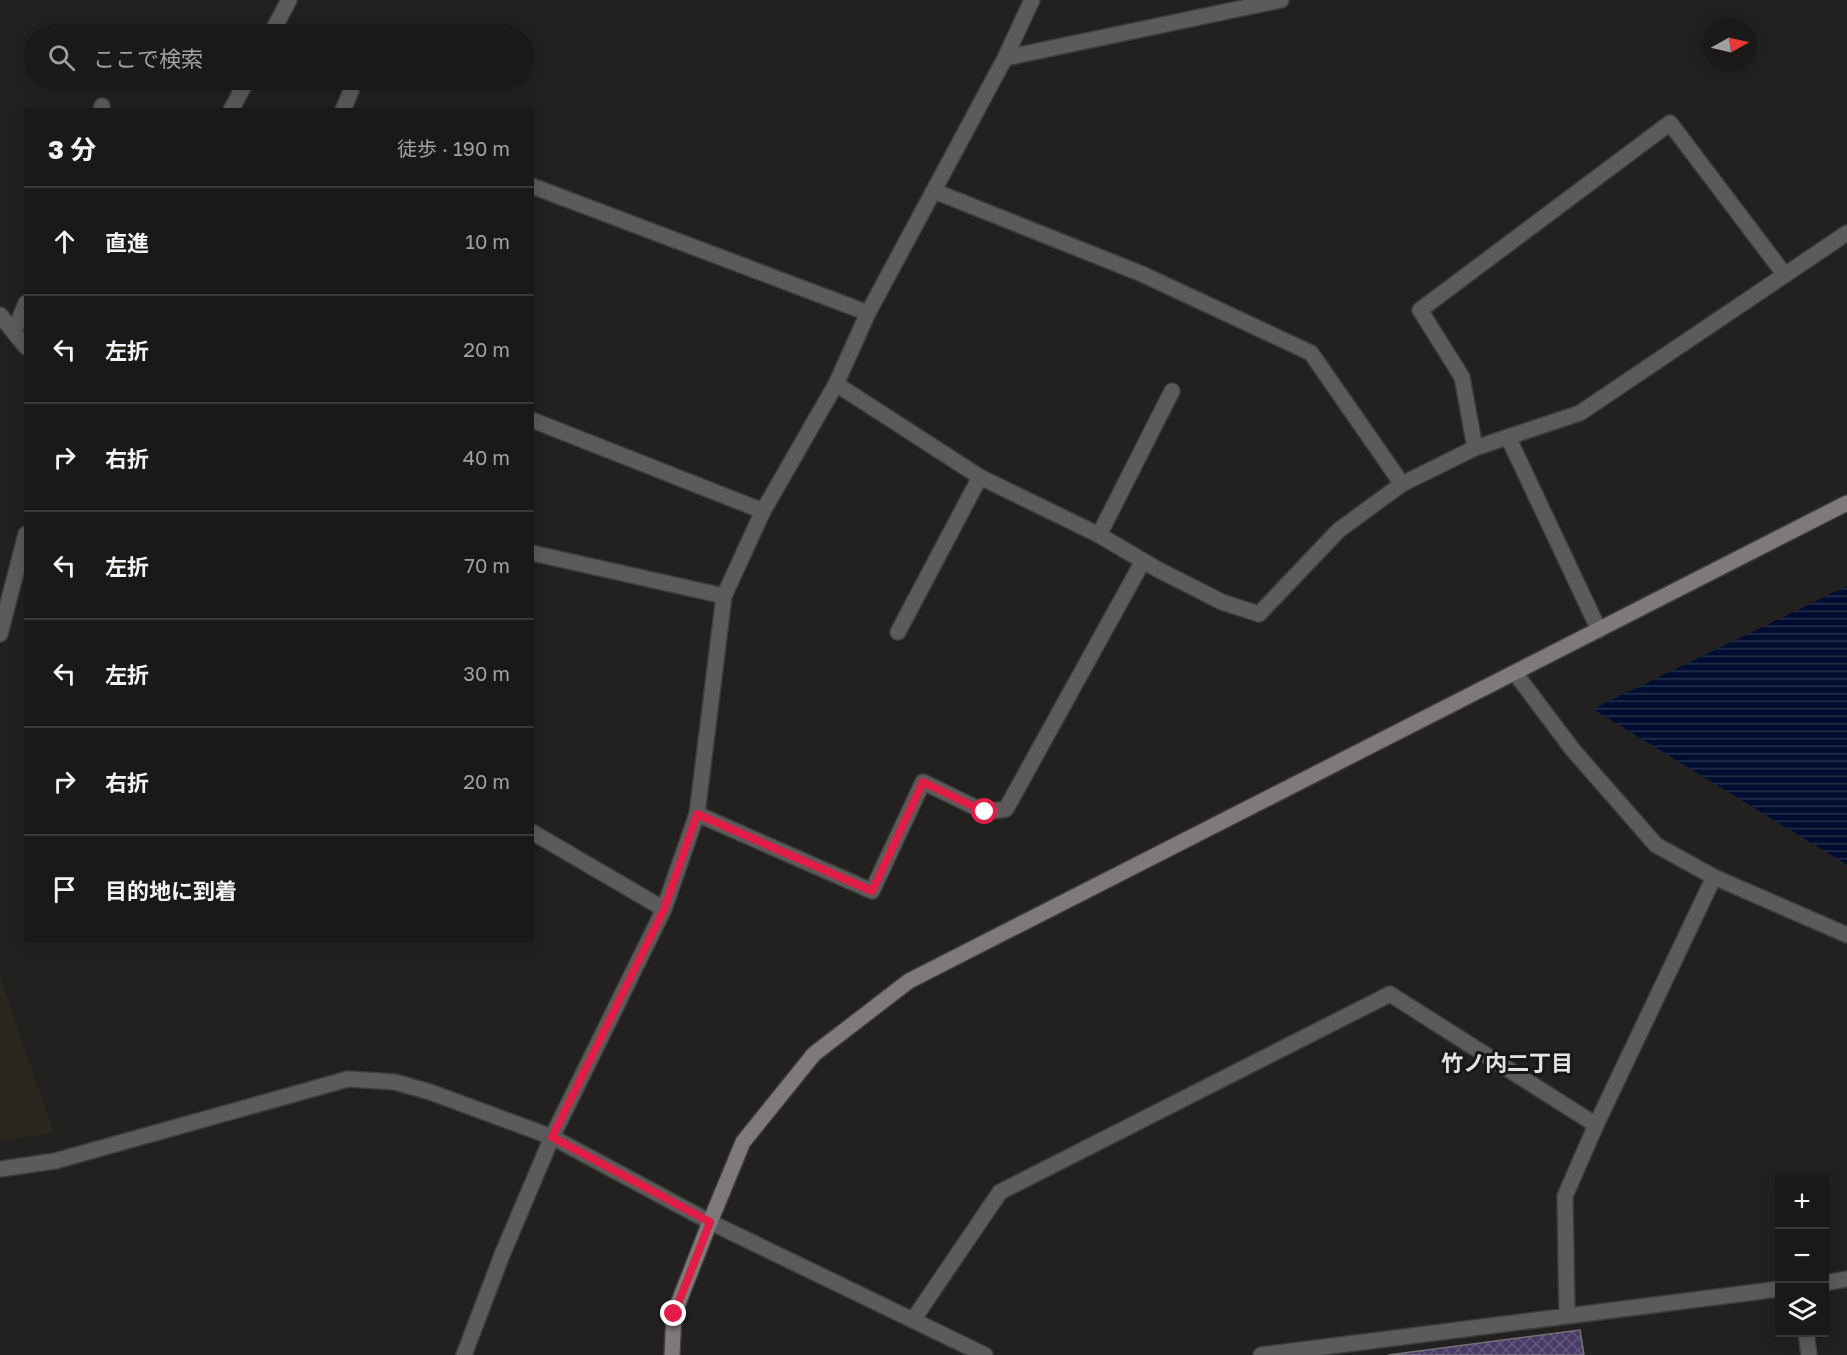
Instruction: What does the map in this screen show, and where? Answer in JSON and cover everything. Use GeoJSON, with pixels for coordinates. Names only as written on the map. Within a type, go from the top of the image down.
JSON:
{"type":"FeatureCollection","features":[{"type":"Feature","properties":{"kind":"street"},"geometry":{"type":"LineString","coordinates":[[276,24],[289,0]]}},
{"type":"Feature","properties":{"kind":"street"},"geometry":{"type":"LineString","coordinates":[[464,1355],[502,1254],[552,1137],[664,909],[697,814],[724,596],[763,511],[836,384],[868,313],[1005,58],[1032,0]]}},
{"type":"Feature","properties":{"kind":"street"},"geometry":{"type":"LineString","coordinates":[[1005,58],[1281,0]]}},
{"type":"Feature","properties":{"kind":"street"},"geometry":{"type":"LineString","coordinates":[[232,108],[242,90]]}},
{"type":"Feature","properties":{"kind":"street"},"geometry":{"type":"LineString","coordinates":[[344,108],[351,91]]}},
{"type":"Feature","properties":{"kind":"street"},"geometry":{"type":"LineString","coordinates":[[1475,448],[1462,377],[1420,310],[1670,123],[1785,275]]}},
{"type":"Feature","properties":{"kind":"street"},"geometry":{"type":"LineString","coordinates":[[534,187],[868,313]]}},
{"type":"Feature","properties":{"kind":"street"},"geometry":{"type":"LineString","coordinates":[[934,191],[1142,274],[1311,353],[1402,484]]}},
{"type":"Feature","properties":{"kind":"street"},"geometry":{"type":"LineString","coordinates":[[836,384],[980,477],[1099,536],[1222,602],[1259,614],[1339,530],[1402,484],[1475,448],[1580,413],[1847,233]]}},
{"type":"Feature","properties":{"kind":"street"},"geometry":{"type":"LineString","coordinates":[[14,332],[24,308]]}},
{"type":"Feature","properties":{"kind":"street"},"geometry":{"type":"LineString","coordinates":[[0,315],[24,344]]}},
{"type":"Feature","properties":{"kind":"street"},"geometry":{"type":"LineString","coordinates":[[1099,536],[1172,391]]}},
{"type":"Feature","properties":{"kind":"street"},"geometry":{"type":"LineString","coordinates":[[534,421],[763,511]]}},
{"type":"Feature","properties":{"kind":"street"},"geometry":{"type":"LineString","coordinates":[[1508,437],[1599,630]]}},
{"type":"Feature","properties":{"kind":"street"},"geometry":{"type":"LineString","coordinates":[[898,632],[980,477]]}},
{"type":"Feature","properties":{"kind":"street"},"geometry":{"type":"LineString","coordinates":[[672,1355],[674,1314],[743,1142],[814,1054],[909,981],[1847,503]]}},
{"type":"Feature","properties":{"kind":"street"},"geometry":{"type":"LineString","coordinates":[[0,634],[24,542]]}},
{"type":"Feature","properties":{"kind":"street"},"geometry":{"type":"LineString","coordinates":[[534,553],[724,596]]}},
{"type":"Feature","properties":{"kind":"street"},"geometry":{"type":"LineString","coordinates":[[697,814],[872,891],[923,782],[985,812],[1006,808],[1143,561]]}},
{"type":"Feature","properties":{"kind":"street"},"geometry":{"type":"LineString","coordinates":[[1515,673],[1573,750],[1656,845],[1714,877],[1847,935]]}},
{"type":"Feature","properties":{"kind":"street"},"geometry":{"type":"LineString","coordinates":[[534,833],[664,909]]}},
{"type":"Feature","properties":{"kind":"street"},"geometry":{"type":"LineString","coordinates":[[1567,1315],[1565,1196],[1596,1125],[1714,877]]}},
{"type":"Feature","properties":{"kind":"street"},"geometry":{"type":"LineString","coordinates":[[913,1320],[1000,1192],[1390,994],[1596,1125]]}},
{"type":"Feature","properties":{"kind":"street"},"geometry":{"type":"LineString","coordinates":[[0,1169],[56,1161],[348,1079],[395,1083],[430,1092],[552,1137],[710,1222],[985,1355]]}},
{"type":"Feature","properties":{"kind":"street"},"geometry":{"type":"LineString","coordinates":[[1829,1282],[1847,1279]]}},
{"type":"Feature","properties":{"kind":"street"},"geometry":{"type":"LineString","coordinates":[[1261,1355],[1775,1289]]}},
{"type":"Feature","properties":{"kind":"street"},"geometry":{"type":"LineString","coordinates":[[1807,1337],[1809,1355]]}},
{"type":"Feature","properties":{"kind":"shaded area"},"geometry":{"type":"Polygon","coordinates":[[[0,977],[54,1133],[0,1141],[0,977]]]}},
{"type":"Feature","properties":{"kind":"water"},"geometry":{"type":"Polygon","coordinates":[[[1847,586],[1847,865],[1593,709],[1847,586]]]}},
{"type":"Feature","properties":{"kind":"building"},"geometry":{"type":"Polygon","coordinates":[[[1580,1330],[1584,1355],[1388,1355],[1580,1330]]]}},
{"type":"Feature","properties":{"kind":"district","name":"竹ノ内二丁目"},"geometry":{"type":"Point","coordinates":[1507,1062]}},
{"type":"Feature","properties":{"kind":"route"},"geometry":{"type":"LineString","coordinates":[[674,1314],[710,1222],[552,1137],[664,909],[697,814],[872,891],[923,782],[985,812]]}}]}
